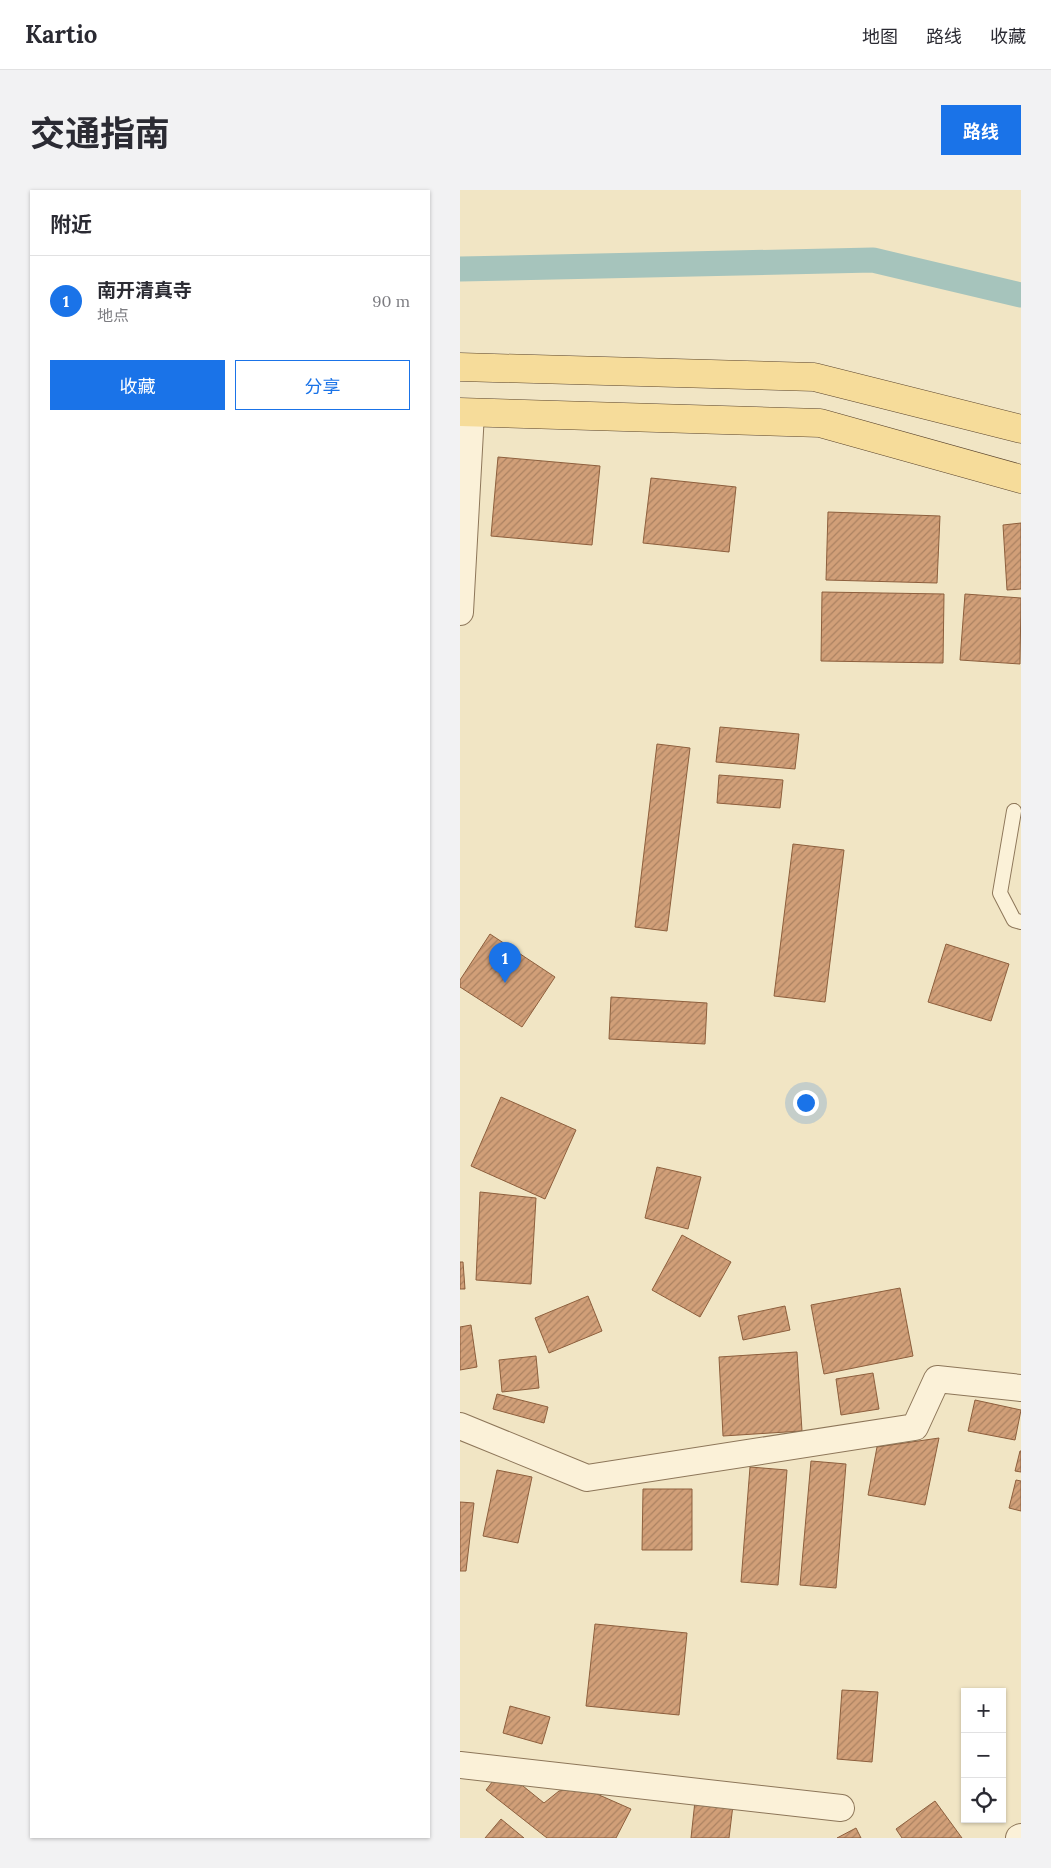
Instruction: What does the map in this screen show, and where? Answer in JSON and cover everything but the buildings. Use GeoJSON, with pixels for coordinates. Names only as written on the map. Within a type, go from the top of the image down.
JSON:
{"type":"FeatureCollection","features":[{"type":"Feature","properties":{"kind":"main road"},"geometry":{"type":"LineString","coordinates":[[460,367],[814,377],[1021,429]]}},
{"type":"Feature","properties":{"kind":"main road"},"geometry":{"type":"LineString","coordinates":[[465,413],[820,423],[1021,479]]}},
{"type":"Feature","properties":{"kind":"street"},"geometry":{"type":"LineString","coordinates":[[460,612],[465,413]]}},
{"type":"Feature","properties":{"kind":"street"},"geometry":{"type":"LineString","coordinates":[[460,1426],[587,1478],[915,1427],[937,1379],[1021,1388]]}},
{"type":"Feature","properties":{"kind":"street"},"geometry":{"type":"LineString","coordinates":[[460,1765],[841,1808]]}},
{"type":"Feature","properties":{"kind":"lane"},"geometry":{"type":"LineString","coordinates":[[1014,811],[1000,893],[1014,920],[1021,922]]}},
{"type":"Feature","properties":{"kind":"waterway"},"geometry":{"type":"LineString","coordinates":[[460,269],[873,260],[1021,295]]}},
{"type":"Feature","properties":{"kind":"place","name":"南开清真寺"},"geometry":{"type":"Point","coordinates":[505,983]}}]}
